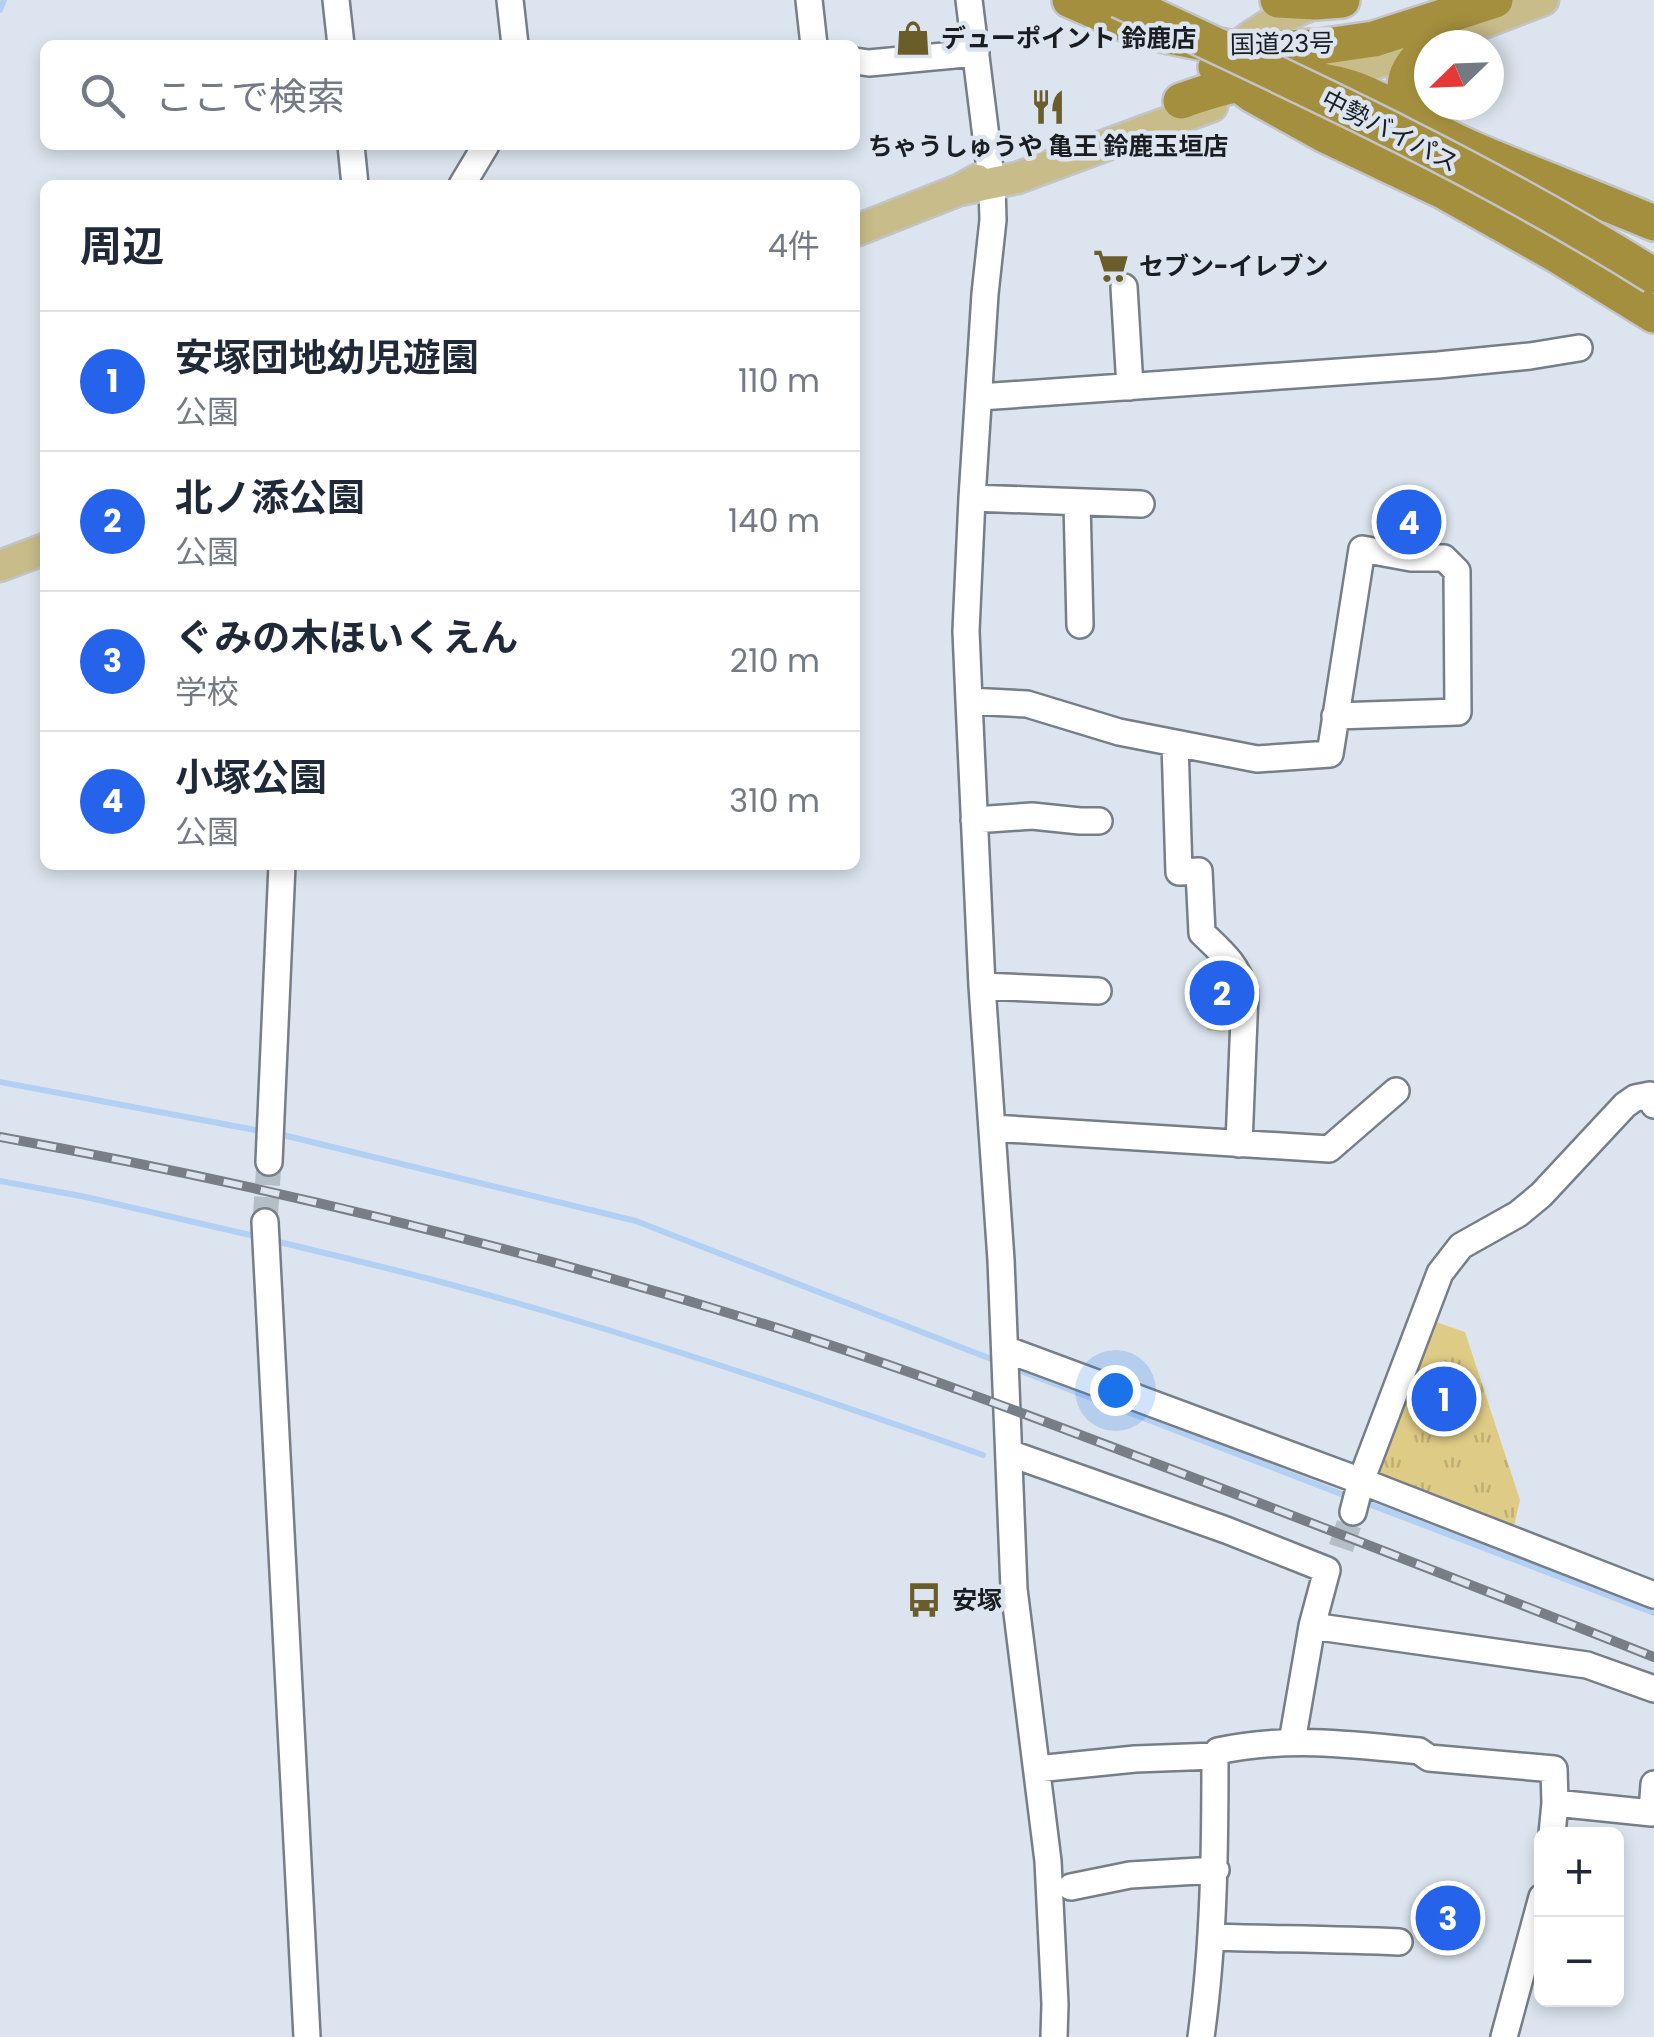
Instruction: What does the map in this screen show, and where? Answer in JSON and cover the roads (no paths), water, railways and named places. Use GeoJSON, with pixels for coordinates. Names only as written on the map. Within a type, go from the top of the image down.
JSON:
{"type":"FeatureCollection","features":[{"type":"Feature","properties":{"kind":"highway","name":"国道23号"},"geometry":{"type":"LineString","coordinates":[[1070,0],[1123,23],[1169,36],[1235,74],[1319,48],[1374,39],[1496,0]]}},
{"type":"Feature","properties":{"kind":"highway","name":"中勢バイパス"},"geometry":{"type":"LineString","coordinates":[[1120,0],[1421,145],[1591,236],[1654,276]]}},
{"type":"Feature","properties":{"kind":"highway","name":"中勢バイパス"},"geometry":{"type":"LineString","coordinates":[[1156,0],[1349,92],[1592,220],[1654,258]]}},
{"type":"Feature","properties":{"kind":"highway","name":"国道23号"},"geometry":{"type":"LineString","coordinates":[[1278,0],[1329,1]]}},
{"type":"Feature","properties":{"kind":"highway"},"geometry":{"type":"LineString","coordinates":[[1414,63],[1405,79],[1407,98],[1414,109]]}},
{"type":"Feature","properties":{"kind":"highway"},"geometry":{"type":"LineString","coordinates":[[1235,74],[1352,88],[1473,149],[1654,224]]}},
{"type":"Feature","properties":{"kind":"highway"},"geometry":{"type":"LineString","coordinates":[[1180,101],[1224,86],[1235,74]]}},
{"type":"Feature","properties":{"kind":"highway"},"geometry":{"type":"LineString","coordinates":[[1235,74],[1325,135],[1445,192],[1654,315]]}},
{"type":"Feature","properties":{"kind":"main road"},"geometry":{"type":"LineString","coordinates":[[1469,30],[1543,0]]}},
{"type":"Feature","properties":{"kind":"main road"},"geometry":{"type":"LineString","coordinates":[[991,179],[1017,178],[1174,118],[1235,74],[1280,16],[1329,1]]}},
{"type":"Feature","properties":{"kind":"main road"},"geometry":{"type":"LineString","coordinates":[[1313,81],[1414,51]]}},
{"type":"Feature","properties":{"kind":"main road"},"geometry":{"type":"LineString","coordinates":[[860,228],[1180,101]]}},
{"type":"Feature","properties":{"kind":"main road"},"geometry":{"type":"LineString","coordinates":[[0,566],[40,551]]}},
{"type":"Feature","properties":{"kind":"street"},"geometry":{"type":"LineString","coordinates":[[336,0],[340,40]]}},
{"type":"Feature","properties":{"kind":"street"},"geometry":{"type":"LineString","coordinates":[[510,0],[514,40]]}},
{"type":"Feature","properties":{"kind":"street"},"geometry":{"type":"LineString","coordinates":[[809,0],[813,40]]}},
{"type":"Feature","properties":{"kind":"street"},"geometry":{"type":"LineString","coordinates":[[969,0],[991,179],[992,220],[966,632],[982,986],[1006,1360],[1014,1589],[1048,1862],[1054,2037]]}},
{"type":"Feature","properties":{"kind":"street"},"geometry":{"type":"LineString","coordinates":[[860,62],[976,54]]}},
{"type":"Feature","properties":{"kind":"street"},"geometry":{"type":"LineString","coordinates":[[352,150],[354,180]]}},
{"type":"Feature","properties":{"kind":"street"},"geometry":{"type":"LineString","coordinates":[[465,180],[483,150]]}},
{"type":"Feature","properties":{"kind":"street"},"geometry":{"type":"LineString","coordinates":[[1124,287],[1130,386]]}},
{"type":"Feature","properties":{"kind":"street"},"geometry":{"type":"LineString","coordinates":[[980,397],[1456,363],[1579,348]]}},
{"type":"Feature","properties":{"kind":"street"},"geometry":{"type":"LineString","coordinates":[[972,498],[1142,504]]}},
{"type":"Feature","properties":{"kind":"street"},"geometry":{"type":"LineString","coordinates":[[1077,502],[1080,625]]}},
{"type":"Feature","properties":{"kind":"street"},"geometry":{"type":"LineString","coordinates":[[969,701],[1027,704],[1118,732],[1257,759],[1330,754],[1335,716],[1362,550],[1411,558],[1444,558],[1457,571],[1458,712],[1335,716]]}},
{"type":"Feature","properties":{"kind":"street"},"geometry":{"type":"LineString","coordinates":[[1175,743],[1179,872],[1199,871],[1202,933],[1240,973],[1245,993],[1239,1144]]}},
{"type":"Feature","properties":{"kind":"street"},"geometry":{"type":"LineString","coordinates":[[974,820],[1032,816],[1099,821]]}},
{"type":"Feature","properties":{"kind":"street"},"geometry":{"type":"LineString","coordinates":[[270,1142],[282,870]]}},
{"type":"Feature","properties":{"kind":"street"},"geometry":{"type":"LineString","coordinates":[[982,986],[1098,991]]}},
{"type":"Feature","properties":{"kind":"street"},"geometry":{"type":"LineString","coordinates":[[992,1128],[1329,1149],[1396,1090]]}},
{"type":"Feature","properties":{"kind":"street"},"geometry":{"type":"LineString","coordinates":[[1356,1498],[1440,1273],[1461,1246],[1507,1222],[1541,1195],[1625,1105],[1650,1095],[1654,1105]]}},
{"type":"Feature","properties":{"kind":"street"},"geometry":{"type":"LineString","coordinates":[[265,1233],[307,2037]]}},
{"type":"Feature","properties":{"kind":"street"},"geometry":{"type":"LineString","coordinates":[[1006,1360],[1356,1498],[1654,1595]]}},
{"type":"Feature","properties":{"kind":"street"},"geometry":{"type":"LineString","coordinates":[[1009,1453],[1226,1530],[1334,1559],[1312,1626],[1292,1742]]}},
{"type":"Feature","properties":{"kind":"street"},"geometry":{"type":"LineString","coordinates":[[1312,1626],[1587,1665],[1654,1690]]}},
{"type":"Feature","properties":{"kind":"street"},"geometry":{"type":"LineString","coordinates":[[1201,2037],[1216,1870],[1214,1756],[1218,1751],[1292,1742],[1333,1742],[1420,1751],[1430,1758],[1554,1770],[1553,1827]]}},
{"type":"Feature","properties":{"kind":"street"},"geometry":{"type":"LineString","coordinates":[[1037,1769],[1214,1756]]}},
{"type":"Feature","properties":{"kind":"street"},"geometry":{"type":"LineString","coordinates":[[1555,1803],[1652,1813],[1654,1784]]}},
{"type":"Feature","properties":{"kind":"street"},"geometry":{"type":"LineString","coordinates":[[1070,1887],[1130,1875],[1216,1870]]}},
{"type":"Feature","properties":{"kind":"street"},"geometry":{"type":"LineString","coordinates":[[1504,2037],[1537,1917]]}},
{"type":"Feature","properties":{"kind":"street"},"geometry":{"type":"LineString","coordinates":[[1211,1937],[1399,1942]]}},
{"type":"Feature","properties":{"kind":"waterway"},"geometry":{"type":"LineString","coordinates":[[0,10],[4,0]]}},
{"type":"Feature","properties":{"kind":"waterway"},"geometry":{"type":"LineString","coordinates":[[0,1082],[266,1132]]}},
{"type":"Feature","properties":{"kind":"waterway"},"geometry":{"type":"LineString","coordinates":[[279,1134],[636,1221],[999,1362]]}},
{"type":"Feature","properties":{"kind":"waterway"},"geometry":{"type":"LineString","coordinates":[[0,1181],[259,1237]]}},
{"type":"Feature","properties":{"kind":"waterway"},"geometry":{"type":"LineString","coordinates":[[271,1240],[578,1321],[781,1385],[983,1455]]}},
{"type":"Feature","properties":{"kind":"waterway"},"geometry":{"type":"LineString","coordinates":[[1011,1367],[1349,1497]]}},
{"type":"Feature","properties":{"kind":"waterway"},"geometry":{"type":"LineString","coordinates":[[1361,1501],[1654,1613]]}},
{"type":"Feature","properties":{"kind":"tunnel"},"geometry":{"type":"LineString","coordinates":[[265,1222],[269,1162]]}},
{"type":"Feature","properties":{"kind":"tunnel"},"geometry":{"type":"LineString","coordinates":[[1341,1548],[1353,1512]]}},
{"type":"Feature","properties":{"kind":"railway"},"geometry":{"type":"LineString","coordinates":[[0,1137],[201,1177],[401,1223],[599,1275],[796,1334],[1068,1430],[1654,1657]]}},
{"type":"Feature","properties":{"kind":"place","name":"デューポイント 鈴鹿店"},"geometry":{"type":"Point","coordinates":[913,38]}},
{"type":"Feature","properties":{"kind":"place","name":"ちゃうしゅうや 亀王 鈴鹿玉垣店"},"geometry":{"type":"Point","coordinates":[1048,107]}},
{"type":"Feature","properties":{"kind":"place","name":"セブン-イレブン"},"geometry":{"type":"Point","coordinates":[1111,266]}},
{"type":"Feature","properties":{"kind":"place","name":"小塚公園"},"geometry":{"type":"Point","coordinates":[1409,522]}},
{"type":"Feature","properties":{"kind":"place","name":"北ノ添公園"},"geometry":{"type":"Point","coordinates":[1222,993]}},
{"type":"Feature","properties":{"kind":"place","name":"安塚団地幼児遊園"},"geometry":{"type":"Point","coordinates":[1444,1399]}},
{"type":"Feature","properties":{"kind":"place","name":"安塚"},"geometry":{"type":"Point","coordinates":[924,1600]}},
{"type":"Feature","properties":{"kind":"place","name":"ぐみの木ほいくえん"},"geometry":{"type":"Point","coordinates":[1448,1918]}}]}
